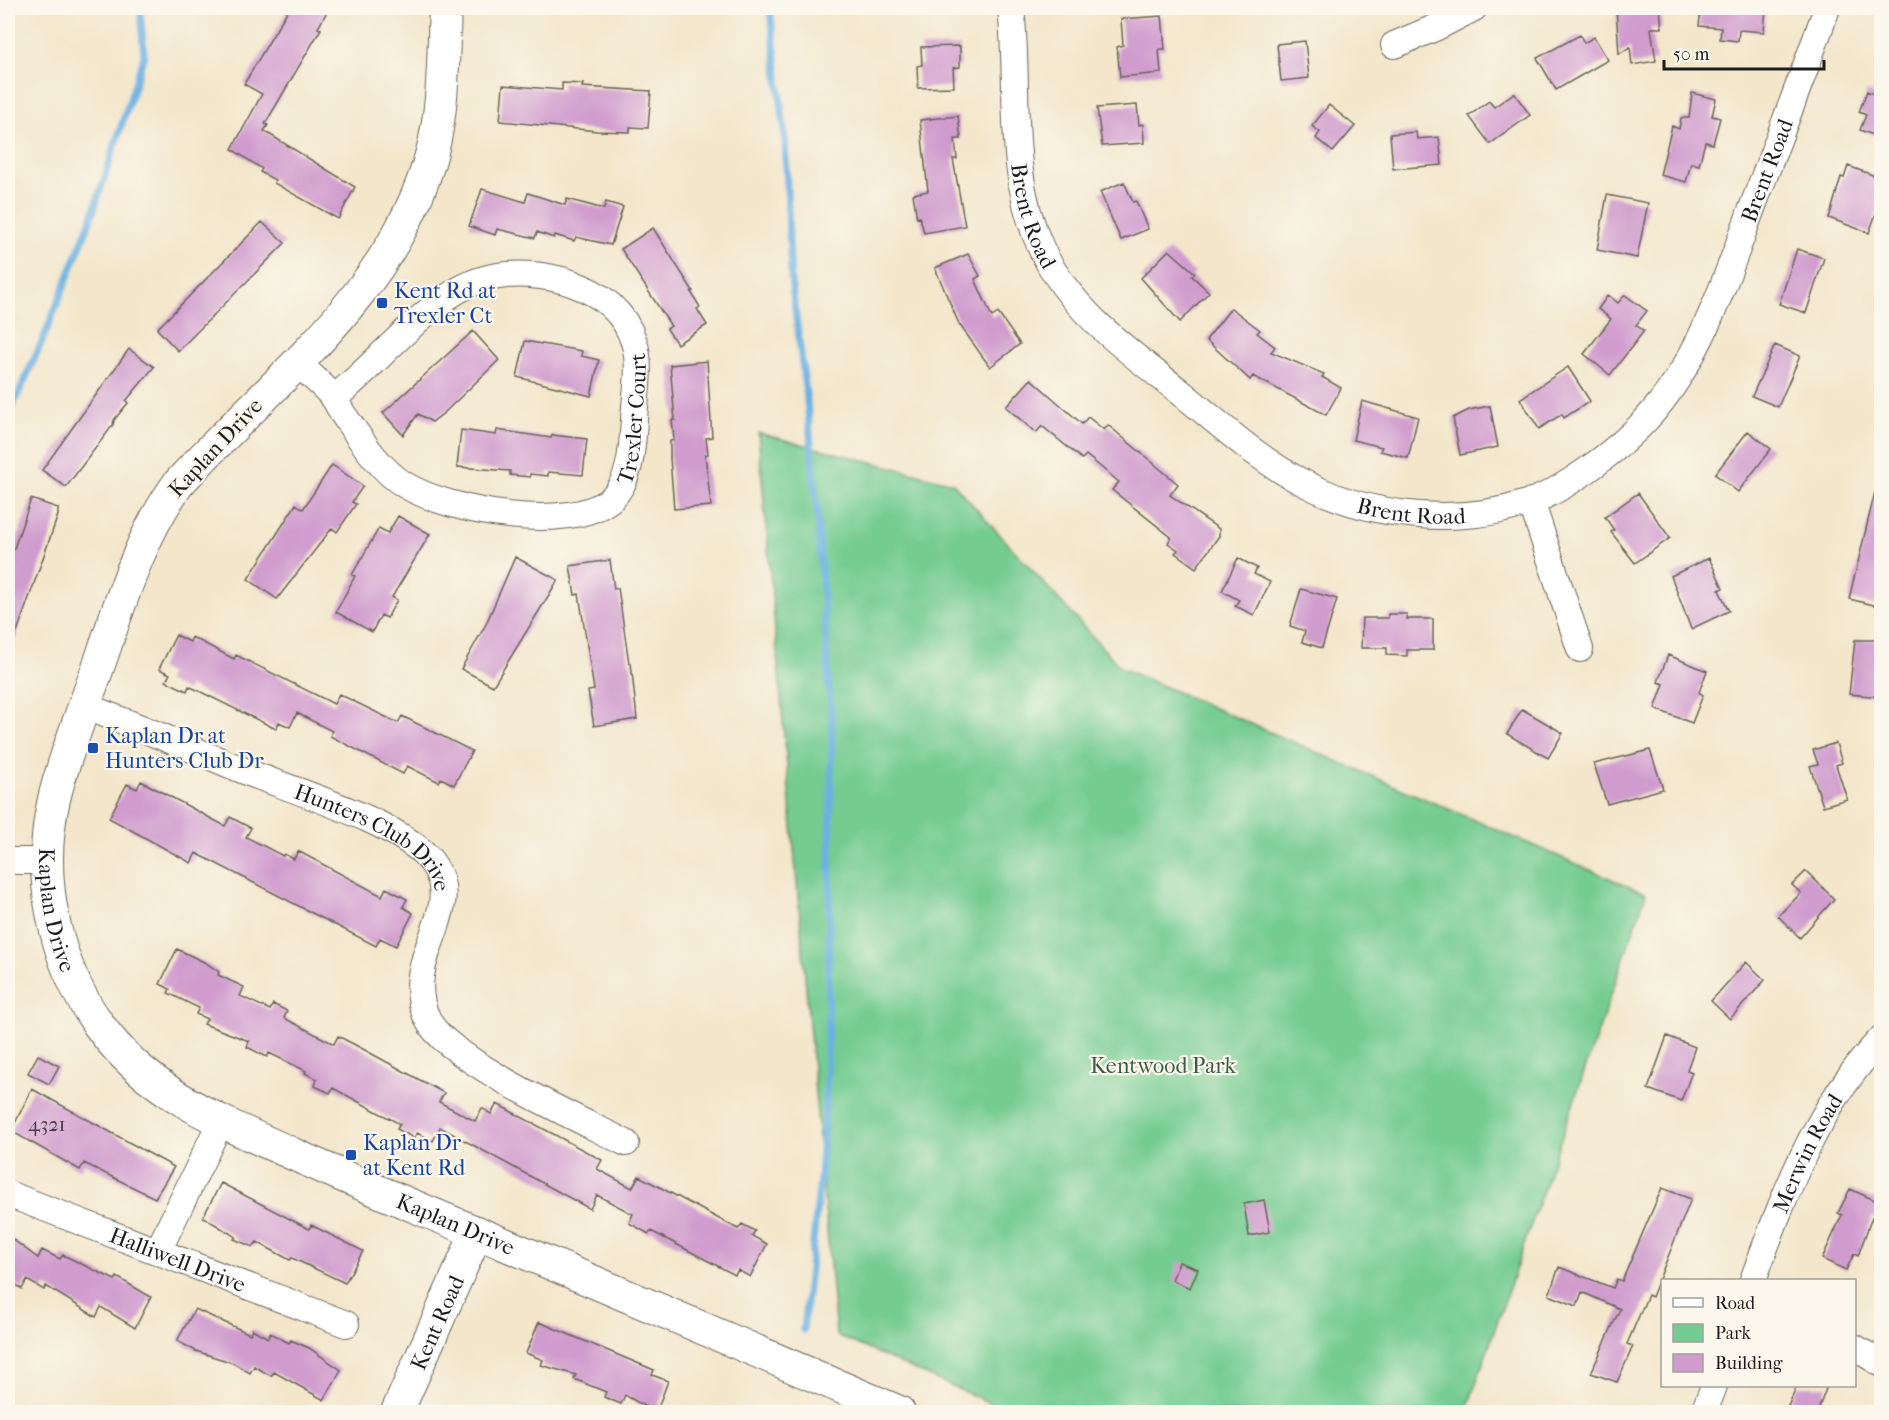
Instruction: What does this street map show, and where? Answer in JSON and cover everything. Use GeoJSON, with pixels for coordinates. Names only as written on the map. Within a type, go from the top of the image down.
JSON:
{"type":"FeatureCollection","features":[{"type":"Feature","properties":{"kind":"street","name":"Kaplan Drive"},"geometry":{"type":"LineString","coordinates":[[445,8],[437,126],[428,167],[396,241],[369,283],[297,362],[213,445],[178,484],[161,507],[147,535],[84,706],[53,802],[47,861],[53,917],[63,956],[81,996],[99,1025],[144,1075],[183,1101],[221,1121],[382,1194],[477,1232],[899,1413]]}},
{"type":"Feature","properties":{"kind":"street","name":"Brent Road"},"geometry":{"type":"LineString","coordinates":[[1011,8],[1017,155],[1021,186],[1042,249],[1052,269],[1089,316],[1119,344],[1257,454],[1306,484],[1335,497],[1385,511],[1443,515],[1489,511],[1531,501],[1584,472],[1634,432],[1676,383],[1696,349],[1721,291],[1827,8]]}},
{"type":"Feature","properties":{"kind":"street"},"geometry":{"type":"LineString","coordinates":[[1394,45],[1474,8]]}},
{"type":"Feature","properties":{"kind":"street","name":"Trexler Court"},"geometry":{"type":"LineString","coordinates":[[297,362],[334,398],[343,415],[370,450],[389,473],[404,485],[448,503],[490,514],[525,517],[589,510],[612,497],[627,470],[633,438],[635,344],[616,311],[603,298],[577,284],[531,276],[483,279],[435,307],[361,377],[334,398]]}},
{"type":"Feature","properties":{"kind":"street"},"geometry":{"type":"LineString","coordinates":[[1531,501],[1581,649]]}},
{"type":"Feature","properties":{"kind":"street","name":"Hunters Club Drive"},"geometry":{"type":"LineString","coordinates":[[84,706],[364,818],[417,847],[433,863],[440,877],[444,897],[421,968],[421,1003],[429,1022],[447,1043],[497,1076],[626,1143]]}},
{"type":"Feature","properties":{"kind":"street"},"geometry":{"type":"LineString","coordinates":[[8,861],[47,861]]}},
{"type":"Feature","properties":{"kind":"street","name":"Merwin Road"},"geometry":{"type":"LineString","coordinates":[[1754,1279],[1789,1185],[1811,1135],[1852,1072],[1881,1038]]}},
{"type":"Feature","properties":{"kind":"street"},"geometry":{"type":"LineString","coordinates":[[158,1251],[221,1121]]}},
{"type":"Feature","properties":{"kind":"street","name":"Halliwell Drive"},"geometry":{"type":"LineString","coordinates":[[8,1194],[346,1324]]}},
{"type":"Feature","properties":{"kind":"street","name":"Kent Road"},"geometry":{"type":"LineString","coordinates":[[397,1413],[477,1232]]}},
{"type":"Feature","properties":{"kind":"street"},"geometry":{"type":"LineString","coordinates":[[1856,1348],[1881,1364]]}},
{"type":"Feature","properties":{"kind":"street"},"geometry":{"type":"LineString","coordinates":[[1704,1413],[1714,1387]]}},
{"type":"Feature","properties":{"kind":"green space","name":"Kentwood Park"},"geometry":{"type":"Polygon","coordinates":[[[758,433],[953,483],[1121,668],[1646,894],[1466,1412],[1010,1412],[836,1335],[758,433]]]}},
{"type":"Feature","properties":{"kind":"building"},"geometry":{"type":"Polygon","coordinates":[[[289,8],[329,8],[318,28],[321,29],[265,124],[268,125],[264,131],[355,187],[338,219],[274,183],[275,180],[260,172],[262,169],[232,149],[262,94],[244,84],[289,8]]]}},
{"type":"Feature","properties":{"kind":"building"},"geometry":{"type":"Polygon","coordinates":[[[1616,8],[1660,8],[1662,28],[1651,28],[1656,61],[1632,65],[1630,47],[1619,54],[1616,8]]]}},
{"type":"Feature","properties":{"kind":"building"},"geometry":{"type":"Polygon","coordinates":[[[1701,8],[1766,8],[1764,32],[1739,30],[1738,41],[1720,39],[1721,28],[1699,26],[1701,8]]]}},
{"type":"Feature","properties":{"kind":"building"},"geometry":{"type":"Polygon","coordinates":[[[1162,16],[1165,49],[1159,49],[1161,73],[1120,77],[1117,47],[1123,45],[1121,19],[1162,16]]]}},
{"type":"Feature","properties":{"kind":"building"},"geometry":{"type":"Polygon","coordinates":[[[1580,35],[1584,43],[1594,37],[1608,60],[1556,90],[1537,58],[1580,35]]]}},
{"type":"Feature","properties":{"kind":"building"},"geometry":{"type":"Polygon","coordinates":[[[1305,41],[1309,78],[1281,81],[1277,44],[1305,41]]]}},
{"type":"Feature","properties":{"kind":"building"},"geometry":{"type":"Polygon","coordinates":[[[960,46],[960,67],[953,68],[954,87],[918,88],[917,66],[922,65],[921,47],[960,46]]]}},
{"type":"Feature","properties":{"kind":"building"},"geometry":{"type":"Polygon","coordinates":[[[1881,78],[1881,138],[1860,130],[1866,115],[1859,112],[1867,91],[1874,94],[1881,78]]]}},
{"type":"Feature","properties":{"kind":"building"},"geometry":{"type":"Polygon","coordinates":[[[562,83],[583,84],[582,87],[651,91],[648,128],[630,127],[630,132],[597,131],[500,121],[503,85],[562,90],[562,83]]]}},
{"type":"Feature","properties":{"kind":"building"},"geometry":{"type":"Polygon","coordinates":[[[1514,93],[1530,115],[1490,144],[1469,116],[1489,101],[1494,107],[1514,93]]]}},
{"type":"Feature","properties":{"kind":"building"},"geometry":{"type":"Polygon","coordinates":[[[1692,93],[1716,99],[1712,116],[1720,118],[1713,144],[1705,142],[1699,165],[1691,163],[1686,182],[1660,175],[1672,126],[1679,129],[1681,118],[1689,118],[1692,93]]]}},
{"type":"Feature","properties":{"kind":"building"},"geometry":{"type":"Polygon","coordinates":[[[1137,105],[1139,125],[1143,124],[1144,143],[1102,146],[1097,108],[1137,105]]]}},
{"type":"Feature","properties":{"kind":"building"},"geometry":{"type":"Polygon","coordinates":[[[1329,105],[1355,126],[1333,152],[1316,138],[1320,132],[1312,126],[1329,105]]]}},
{"type":"Feature","properties":{"kind":"building"},"geometry":{"type":"Polygon","coordinates":[[[958,116],[961,139],[955,139],[957,159],[953,159],[965,226],[924,233],[920,217],[917,218],[913,194],[928,191],[920,120],[958,116]]]}},
{"type":"Feature","properties":{"kind":"building"},"geometry":{"type":"Polygon","coordinates":[[[1416,132],[1417,139],[1439,137],[1442,165],[1393,169],[1390,134],[1416,132]]]}},
{"type":"Feature","properties":{"kind":"building"},"geometry":{"type":"Polygon","coordinates":[[[1848,166],[1881,178],[1881,213],[1877,211],[1869,233],[1829,218],[1841,177],[1844,178],[1848,166]]]}},
{"type":"Feature","properties":{"kind":"building"},"geometry":{"type":"Polygon","coordinates":[[[1124,182],[1133,202],[1136,201],[1148,229],[1121,240],[1100,192],[1124,182]]]}},
{"type":"Feature","properties":{"kind":"building"},"geometry":{"type":"Polygon","coordinates":[[[482,189],[525,202],[528,193],[565,205],[567,199],[604,209],[606,202],[623,207],[611,245],[576,237],[574,241],[555,235],[554,238],[537,232],[535,238],[497,229],[495,235],[469,226],[482,189]]]}},
{"type":"Feature","properties":{"kind":"building"},"geometry":{"type":"Polygon","coordinates":[[[1607,195],[1648,203],[1637,258],[1597,250],[1607,195]]]}},
{"type":"Feature","properties":{"kind":"building"},"geometry":{"type":"Polygon","coordinates":[[[262,222],[285,243],[178,351],[157,329],[262,222]]]}},
{"type":"Feature","properties":{"kind":"building"},"geometry":{"type":"Polygon","coordinates":[[[653,228],[693,291],[691,292],[700,307],[697,309],[707,325],[677,344],[667,329],[671,326],[621,249],[653,228]]]}},
{"type":"Feature","properties":{"kind":"building"},"geometry":{"type":"Polygon","coordinates":[[[1797,249],[1824,258],[1806,313],[1779,304],[1797,249]]]}},
{"type":"Feature","properties":{"kind":"building"},"geometry":{"type":"Polygon","coordinates":[[[1169,250],[1195,273],[1192,276],[1209,292],[1180,322],[1141,278],[1169,250]]]}},
{"type":"Feature","properties":{"kind":"building"},"geometry":{"type":"Polygon","coordinates":[[[968,254],[980,276],[975,279],[992,317],[998,313],[1020,344],[990,367],[959,324],[935,268],[968,254]]]}},
{"type":"Feature","properties":{"kind":"building"},"geometry":{"type":"Polygon","coordinates":[[[1608,295],[1618,303],[1625,295],[1647,311],[1636,325],[1644,331],[1610,375],[1584,354],[1611,319],[1598,309],[1608,295]]]}},
{"type":"Feature","properties":{"kind":"building"},"geometry":{"type":"Polygon","coordinates":[[[1231,308],[1260,330],[1257,333],[1275,347],[1271,352],[1324,374],[1322,377],[1341,388],[1326,415],[1253,376],[1250,380],[1206,340],[1231,308]]]}},
{"type":"Feature","properties":{"kind":"building"},"geometry":{"type":"Polygon","coordinates":[[[473,331],[499,360],[445,412],[432,422],[418,414],[403,435],[383,413],[473,331]]]}},
{"type":"Feature","properties":{"kind":"building"},"geometry":{"type":"Polygon","coordinates":[[[525,341],[582,351],[581,356],[599,360],[591,396],[517,377],[525,341]]]}},
{"type":"Feature","properties":{"kind":"building"},"geometry":{"type":"Polygon","coordinates":[[[1775,345],[1800,356],[1778,407],[1752,396],[1775,345]]]}},
{"type":"Feature","properties":{"kind":"building"},"geometry":{"type":"Polygon","coordinates":[[[129,349],[154,367],[126,401],[128,403],[114,420],[113,425],[66,487],[42,470],[129,349]]]}},
{"type":"Feature","properties":{"kind":"building"},"geometry":{"type":"Polygon","coordinates":[[[707,361],[712,437],[706,438],[708,454],[705,455],[711,506],[674,509],[670,441],[674,440],[672,420],[675,420],[670,365],[707,361]]]}},
{"type":"Feature","properties":{"kind":"building"},"geometry":{"type":"Polygon","coordinates":[[[1568,367],[1590,401],[1564,418],[1562,414],[1539,429],[1520,399],[1568,367]]]}},
{"type":"Feature","properties":{"kind":"building"},"geometry":{"type":"Polygon","coordinates":[[[1031,379],[1082,424],[1088,417],[1104,430],[1108,425],[1178,484],[1170,495],[1219,529],[1219,536],[1196,568],[1175,553],[1178,550],[1168,543],[1171,537],[1112,490],[1119,482],[1086,455],[1082,459],[1042,426],[1036,433],[1006,407],[1031,379]]]}},
{"type":"Feature","properties":{"kind":"building"},"geometry":{"type":"Polygon","coordinates":[[[1362,401],[1418,417],[1408,458],[1380,451],[1382,447],[1353,440],[1362,401]]]}},
{"type":"Feature","properties":{"kind":"building"},"geometry":{"type":"Polygon","coordinates":[[[1490,406],[1498,447],[1460,455],[1453,418],[1469,410],[1490,406]]]}},
{"type":"Feature","properties":{"kind":"building"},"geometry":{"type":"Polygon","coordinates":[[[461,430],[496,435],[497,430],[551,438],[552,435],[587,439],[583,475],[548,472],[548,476],[530,474],[530,477],[510,475],[510,471],[457,467],[461,430]]]}},
{"type":"Feature","properties":{"kind":"building"},"geometry":{"type":"Polygon","coordinates":[[[1748,431],[1771,449],[1738,492],[1715,474],[1748,431]]]}},
{"type":"Feature","properties":{"kind":"building"},"geometry":{"type":"Polygon","coordinates":[[[332,465],[363,486],[352,502],[356,504],[337,532],[332,528],[277,599],[248,579],[296,504],[303,509],[332,465]]]}},
{"type":"Feature","properties":{"kind":"building"},"geometry":{"type":"Polygon","coordinates":[[[1875,492],[1881,493],[1881,595],[1878,606],[1849,599],[1875,492]]]}},
{"type":"Feature","properties":{"kind":"building"},"geometry":{"type":"Polygon","coordinates":[[[1638,493],[1670,538],[1635,563],[1611,532],[1614,530],[1605,517],[1638,493]]]}},
{"type":"Feature","properties":{"kind":"building"},"geometry":{"type":"Polygon","coordinates":[[[31,499],[58,508],[58,515],[10,652],[8,651],[8,566],[31,499]]]}},
{"type":"Feature","properties":{"kind":"building"},"geometry":{"type":"Polygon","coordinates":[[[398,516],[430,534],[392,597],[397,600],[387,618],[381,615],[372,632],[336,612],[355,576],[352,575],[379,528],[388,533],[398,516]]]}},
{"type":"Feature","properties":{"kind":"building"},"geometry":{"type":"Polygon","coordinates":[[[515,557],[558,580],[493,686],[461,669],[486,624],[515,557]]]}},
{"type":"Feature","properties":{"kind":"building"},"geometry":{"type":"Polygon","coordinates":[[[1238,558],[1257,568],[1254,574],[1270,582],[1254,615],[1235,606],[1239,600],[1222,591],[1238,558]]]}},
{"type":"Feature","properties":{"kind":"building"},"geometry":{"type":"Polygon","coordinates":[[[1709,558],[1723,588],[1719,590],[1729,611],[1691,629],[1671,576],[1709,558]]]}},
{"type":"Feature","properties":{"kind":"building"},"geometry":{"type":"Polygon","coordinates":[[[610,560],[614,589],[618,588],[629,663],[631,663],[637,719],[594,726],[588,691],[594,690],[579,594],[575,595],[570,566],[610,560]]]}},
{"type":"Feature","properties":{"kind":"building"},"geometry":{"type":"Polygon","coordinates":[[[1301,589],[1337,599],[1322,648],[1302,642],[1305,631],[1290,626],[1301,589]]]}},
{"type":"Feature","properties":{"kind":"building"},"geometry":{"type":"Polygon","coordinates":[[[1388,614],[1407,614],[1407,619],[1433,619],[1433,650],[1407,650],[1407,656],[1387,655],[1387,648],[1361,648],[1362,618],[1388,618],[1388,614]]]}},
{"type":"Feature","properties":{"kind":"building"},"geometry":{"type":"Polygon","coordinates":[[[176,635],[190,642],[192,637],[234,659],[236,655],[334,704],[339,694],[398,723],[402,716],[472,751],[454,785],[441,778],[439,782],[407,766],[403,774],[330,736],[332,731],[297,713],[290,727],[279,722],[276,729],[189,686],[187,691],[166,681],[170,674],[159,669],[176,635]]]}},
{"type":"Feature","properties":{"kind":"building"},"geometry":{"type":"Polygon","coordinates":[[[1855,640],[1881,640],[1881,697],[1849,694],[1855,640]]]}},
{"type":"Feature","properties":{"kind":"building"},"geometry":{"type":"Polygon","coordinates":[[[1668,655],[1707,671],[1699,692],[1703,695],[1692,723],[1655,709],[1664,684],[1658,682],[1668,655]]]}},
{"type":"Feature","properties":{"kind":"building"},"geometry":{"type":"Polygon","coordinates":[[[1522,709],[1563,733],[1548,758],[1507,734],[1522,709]]]}},
{"type":"Feature","properties":{"kind":"building"},"geometry":{"type":"Polygon","coordinates":[[[1836,743],[1842,763],[1836,765],[1847,799],[1823,806],[1810,766],[1818,764],[1813,750],[1836,743]]]}},
{"type":"Feature","properties":{"kind":"building"},"geometry":{"type":"Polygon","coordinates":[[[1650,750],[1663,789],[1607,804],[1594,764],[1650,750]]]}},
{"type":"Feature","properties":{"kind":"building"},"geometry":{"type":"Polygon","coordinates":[[[141,781],[225,826],[230,817],[251,828],[246,837],[283,856],[284,854],[294,859],[298,851],[382,896],[386,888],[407,899],[403,907],[413,913],[396,946],[380,938],[376,946],[196,853],[191,863],[109,818],[127,784],[137,789],[141,781]]]}},
{"type":"Feature","properties":{"kind":"building"},"geometry":{"type":"Polygon","coordinates":[[[1806,871],[1834,899],[1800,938],[1778,916],[1801,893],[1792,885],[1806,871]]]}},
{"type":"Feature","properties":{"kind":"building"},"geometry":{"type":"Polygon","coordinates":[[[177,949],[206,963],[219,972],[218,975],[244,987],[240,996],[270,1010],[273,1004],[287,1011],[284,1018],[334,1044],[338,1036],[361,1048],[444,1093],[439,1102],[475,1121],[482,1108],[491,1114],[497,1104],[602,1160],[597,1169],[632,1188],[639,1176],[738,1229],[742,1224],[755,1231],[752,1236],[767,1244],[750,1277],[738,1270],[735,1275],[651,1231],[649,1234],[629,1223],[633,1214],[597,1195],[590,1209],[440,1127],[433,1141],[417,1133],[414,1138],[397,1129],[400,1124],[333,1088],[330,1093],[315,1086],[317,1079],[305,1073],[306,1071],[269,1053],[267,1057],[247,1047],[249,1041],[204,1024],[207,1019],[196,1014],[199,1008],[168,993],[170,989],[160,984],[177,949]]]}},
{"type":"Feature","properties":{"kind":"building"},"geometry":{"type":"Polygon","coordinates":[[[1746,962],[1765,980],[1730,1019],[1711,1001],[1746,962]]]}},
{"type":"Feature","properties":{"kind":"building"},"geometry":{"type":"Polygon","coordinates":[[[1667,1036],[1695,1047],[1687,1070],[1692,1072],[1681,1101],[1648,1089],[1667,1036]]]}},
{"type":"Feature","properties":{"kind":"building"},"geometry":{"type":"Polygon","coordinates":[[[38,1055],[59,1066],[49,1084],[28,1073],[38,1055]]]}},
{"type":"Feature","properties":{"kind":"building"},"geometry":{"type":"Polygon","coordinates":[[[32,1089],[174,1167],[155,1198],[84,1163],[80,1170],[11,1131],[32,1089]]]}},
{"type":"Feature","properties":{"kind":"building"},"geometry":{"type":"Polygon","coordinates":[[[221,1183],[309,1229],[311,1225],[363,1251],[345,1283],[292,1258],[290,1260],[257,1242],[253,1247],[234,1239],[236,1237],[203,1217],[221,1183]]]}},
{"type":"Feature","properties":{"kind":"building"},"geometry":{"type":"Polygon","coordinates":[[[1662,1188],[1691,1199],[1652,1297],[1648,1295],[1627,1344],[1633,1346],[1617,1382],[1591,1373],[1620,1309],[1582,1292],[1577,1306],[1549,1295],[1559,1267],[1613,1288],[1617,1279],[1622,1281],[1662,1188]]]}},
{"type":"Feature","properties":{"kind":"building"},"geometry":{"type":"Polygon","coordinates":[[[1850,1189],[1881,1203],[1881,1206],[1876,1219],[1872,1217],[1858,1256],[1854,1254],[1846,1270],[1822,1259],[1842,1215],[1838,1213],[1850,1189]]]}},
{"type":"Feature","properties":{"kind":"building"},"geometry":{"type":"Polygon","coordinates":[[[1264,1200],[1270,1232],[1249,1236],[1244,1204],[1264,1200]]]}},
{"type":"Feature","properties":{"kind":"building"},"geometry":{"type":"Polygon","coordinates":[[[8,1236],[38,1258],[42,1250],[60,1259],[63,1255],[115,1280],[117,1277],[151,1297],[135,1328],[101,1307],[96,1317],[46,1286],[44,1290],[27,1280],[22,1289],[8,1279],[8,1236]]]}},
{"type":"Feature","properties":{"kind":"building"},"geometry":{"type":"Polygon","coordinates":[[[1179,1262],[1198,1269],[1190,1288],[1172,1280],[1179,1262]]]}},
{"type":"Feature","properties":{"kind":"building"},"geometry":{"type":"Polygon","coordinates":[[[195,1309],[250,1334],[252,1329],[268,1338],[270,1333],[289,1343],[291,1340],[309,1348],[341,1370],[324,1400],[274,1372],[271,1376],[254,1366],[250,1373],[233,1363],[196,1351],[177,1341],[195,1309]]]}},
{"type":"Feature","properties":{"kind":"building"},"geometry":{"type":"Polygon","coordinates":[[[539,1322],[654,1370],[652,1375],[668,1381],[656,1413],[625,1395],[621,1404],[604,1397],[606,1392],[574,1379],[576,1375],[541,1365],[543,1360],[526,1353],[539,1322]]]}},
{"type":"Feature","properties":{"kind":"building"},"geometry":{"type":"Polygon","coordinates":[[[1797,1387],[1827,1387],[1817,1413],[1785,1413],[1797,1387]]]}},
{"type":"Feature","properties":{"kind":"waterway"},"geometry":{"type":"LineString","coordinates":[[8,417],[44,337],[91,219],[144,56],[140,8]]}},
{"type":"Feature","properties":{"kind":"waterway"},"geometry":{"type":"LineString","coordinates":[[770,8],[785,137],[791,279],[807,401],[817,510],[832,727],[827,1081],[820,1180],[803,1330]]}},
{"type":"Feature","properties":{"kind":"place","name":"Kent Rd at Trexler Ct"},"geometry":{"type":"Point","coordinates":[382,303]}},
{"type":"Feature","properties":{"kind":"place","name":"Kaplan Dr at Hunters Club Dr"},"geometry":{"type":"Point","coordinates":[93,748]}},
{"type":"Feature","properties":{"kind":"place","name":"Kaplan Dr at Kent Rd"},"geometry":{"type":"Point","coordinates":[351,1155]}}]}
